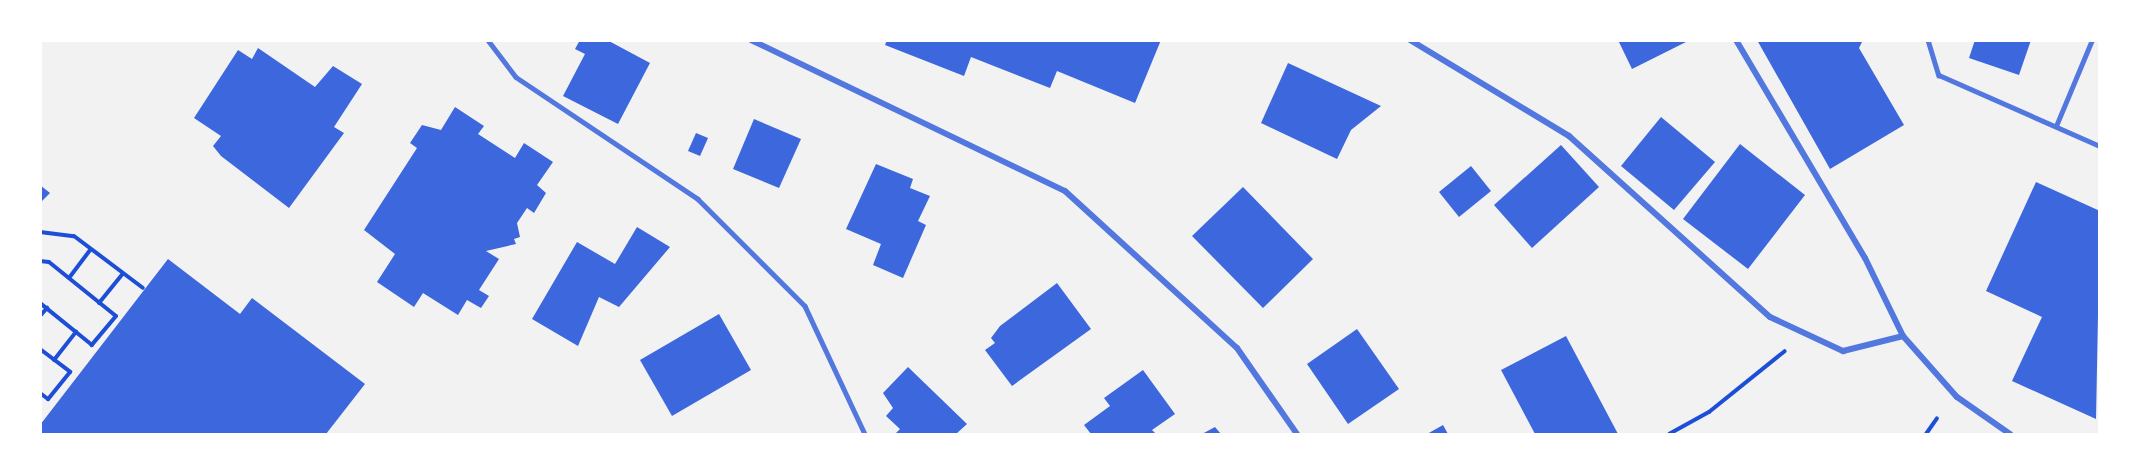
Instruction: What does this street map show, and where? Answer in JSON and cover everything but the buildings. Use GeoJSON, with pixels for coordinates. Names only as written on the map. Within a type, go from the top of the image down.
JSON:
{"type":"FeatureCollection","features":[{"type":"Feature","properties":{"kind":"street"},"geometry":{"type":"LineString","coordinates":[[751,40],[1065,191],[1237,348],[1298,435]]}},
{"type":"Feature","properties":{"kind":"street"},"geometry":{"type":"LineString","coordinates":[[1410,40],[1569,136],[1770,317],[1843,351],[1903,336]]}},
{"type":"Feature","properties":{"kind":"street"},"geometry":{"type":"LineString","coordinates":[[1736,40],[1865,258],[1903,336],[1957,397],[2010,435]]}},
{"type":"Feature","properties":{"kind":"lane"},"geometry":{"type":"LineString","coordinates":[[488,40],[516,77],[698,199],[805,306],[865,435]]}},
{"type":"Feature","properties":{"kind":"lane"},"geometry":{"type":"LineString","coordinates":[[1928,40],[1939,75],[2100,146]]}},
{"type":"Feature","properties":{"kind":"lane"},"geometry":{"type":"LineString","coordinates":[[2056,126],[2092,40]]}},
{"type":"Feature","properties":{"kind":"path"},"geometry":{"type":"LineString","coordinates":[[40,231],[74,236],[143,288]]}},
{"type":"Feature","properties":{"kind":"path"},"geometry":{"type":"LineString","coordinates":[[69,278],[92,249]]}},
{"type":"Feature","properties":{"kind":"path"},"geometry":{"type":"LineString","coordinates":[[40,261],[69,278],[116,316],[92,345],[40,303]]}},
{"type":"Feature","properties":{"kind":"path"},"geometry":{"type":"LineString","coordinates":[[99,303],[123,272]]}},
{"type":"Feature","properties":{"kind":"path"},"geometry":{"type":"LineString","coordinates":[[40,316],[46,308]]}},
{"type":"Feature","properties":{"kind":"path"},"geometry":{"type":"LineString","coordinates":[[54,360],[76,332]]}},
{"type":"Feature","properties":{"kind":"path"},"geometry":{"type":"LineString","coordinates":[[1669,435],[1709,412],[1806,333]]}},
{"type":"Feature","properties":{"kind":"path"},"geometry":{"type":"LineString","coordinates":[[40,349],[70,372],[48,399],[40,393]]}},
{"type":"Feature","properties":{"kind":"path"},"geometry":{"type":"LineString","coordinates":[[1926,435],[1937,418]]}}]}
